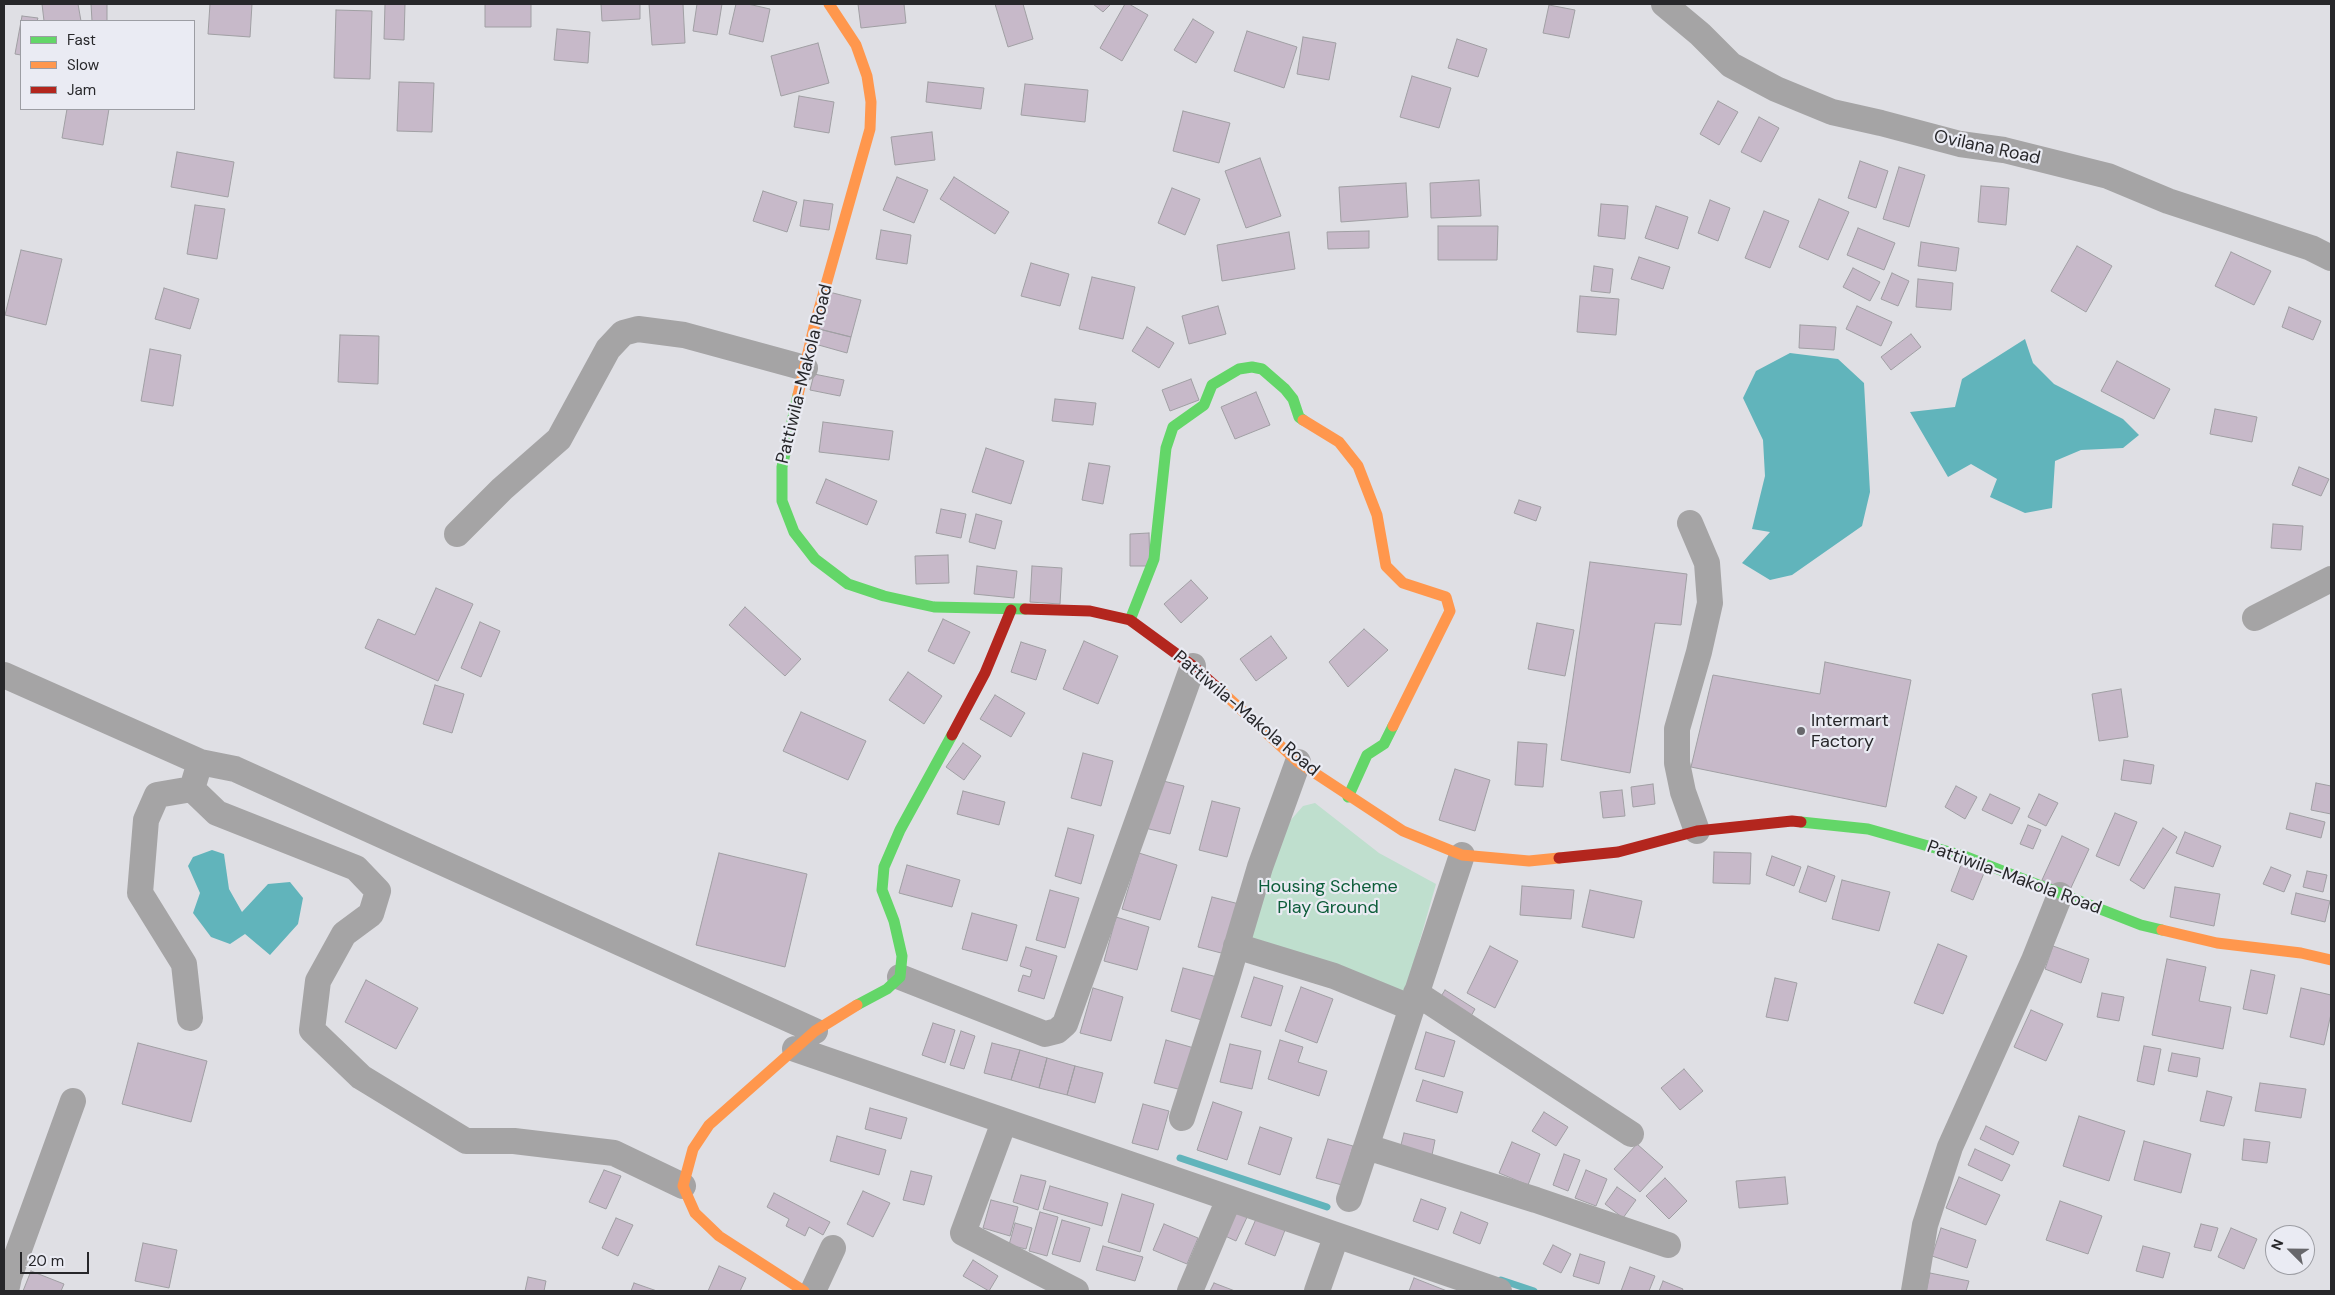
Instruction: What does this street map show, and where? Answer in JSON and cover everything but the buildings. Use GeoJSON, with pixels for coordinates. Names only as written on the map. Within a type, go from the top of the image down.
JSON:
{"type":"FeatureCollection","features":[{"type":"Feature","properties":{"kind":"main road","name":"Pattiwila-Makola Road"},"geometry":{"type":"LineString","coordinates":[[829,4],[856,45],[867,76],[871,102],[870,129],[804,368],[782,467],[782,501],[794,532],[816,559],[848,584],[884,596],[934,607],[1090,611],[1130,620],[1193,666],[1298,762],[1348,797],[1403,831],[1462,855],[1529,861],[1618,852],[1697,831],[1792,820],[1868,829],[1967,857],[2060,895],[2142,925],[2217,943],[2301,954],[2331,960]]}},
{"type":"Feature","properties":{"kind":"main road"},"geometry":{"type":"LineString","coordinates":[[1130,620],[1154,559],[1166,448],[1173,427],[1204,405],[1212,385],[1239,369],[1252,367],[1262,369],[1285,389],[1293,399],[1299,417],[1339,442],[1358,466],[1377,515],[1386,566],[1402,583],[1446,597],[1450,612],[1384,744],[1367,755],[1348,797]]}},
{"type":"Feature","properties":{"kind":"main road"},"geometry":{"type":"LineString","coordinates":[[804,1291],[719,1236],[695,1213],[684,1186],[693,1149],[709,1126],[815,1031],[841,1013],[887,989],[900,977],[902,956],[894,920],[882,890],[884,867],[900,830],[985,673],[1011,610]]}},
{"type":"Feature","properties":{"kind":"street","name":"Ovilana Road"},"geometry":{"type":"LineString","coordinates":[[1664,4],[1700,34],[1732,65],[1776,89],[1832,112],[1960,144],[2004,150],[2108,176],[2168,201],[2311,248],[2331,258]]}},
{"type":"Feature","properties":{"kind":"street"},"geometry":{"type":"LineString","coordinates":[[457,534],[502,489],[559,439],[608,348],[623,333],[638,329],[684,335],[804,368]]}},
{"type":"Feature","properties":{"kind":"street"},"geometry":{"type":"LineString","coordinates":[[1690,523],[1707,563],[1710,603],[1677,729],[1677,763],[1683,792],[1697,831]]}},
{"type":"Feature","properties":{"kind":"street"},"geometry":{"type":"LineString","coordinates":[[2255,618],[2331,579]]}},
{"type":"Feature","properties":{"kind":"street"},"geometry":{"type":"LineString","coordinates":[[900,977],[1045,1034],[1057,1032],[1065,1024],[1193,666]]}},
{"type":"Feature","properties":{"kind":"street"},"geometry":{"type":"LineString","coordinates":[[4,675],[200,762],[235,770],[815,1031]]}},
{"type":"Feature","properties":{"kind":"street"},"geometry":{"type":"LineString","coordinates":[[192,789],[200,762]]}},
{"type":"Feature","properties":{"kind":"street"},"geometry":{"type":"LineString","coordinates":[[1182,1118],[1260,868],[1298,762]]}},
{"type":"Feature","properties":{"kind":"street"},"geometry":{"type":"LineString","coordinates":[[190,1018],[184,964],[140,893],[146,820],[157,795],[192,789]]}},
{"type":"Feature","properties":{"kind":"street"},"geometry":{"type":"LineString","coordinates":[[192,789],[217,813],[356,868],[378,890],[371,914],[344,934],[318,981],[312,1030],[360,1077],[466,1141],[514,1142],[614,1153],[684,1186]]}},
{"type":"Feature","properties":{"kind":"street"},"geometry":{"type":"LineString","coordinates":[[1349,1199],[1462,855]]}},
{"type":"Feature","properties":{"kind":"street"},"geometry":{"type":"LineString","coordinates":[[1914,1291],[1925,1225],[1950,1146],[2034,960],[2060,895]]}},
{"type":"Feature","properties":{"kind":"street"},"geometry":{"type":"LineString","coordinates":[[1236,946],[1414,1000],[1632,1134]]}},
{"type":"Feature","properties":{"kind":"street"},"geometry":{"type":"LineString","coordinates":[[795,1049],[1336,1237],[1499,1291]]}},
{"type":"Feature","properties":{"kind":"street"},"geometry":{"type":"LineString","coordinates":[[6,1281],[73,1100]]}},
{"type":"Feature","properties":{"kind":"street"},"geometry":{"type":"LineString","coordinates":[[1004,1122],[964,1234],[1076,1291]]}},
{"type":"Feature","properties":{"kind":"street"},"geometry":{"type":"LineString","coordinates":[[1367,1148],[1536,1200],[1668,1245]]}},
{"type":"Feature","properties":{"kind":"street"},"geometry":{"type":"LineString","coordinates":[[1190,1291],[1229,1199]]}},
{"type":"Feature","properties":{"kind":"street"},"geometry":{"type":"LineString","coordinates":[[1317,1291],[1336,1237]]}},
{"type":"Feature","properties":{"kind":"street"},"geometry":{"type":"LineString","coordinates":[[812,1291],[833,1248]]}},
{"type":"Feature","properties":{"kind":"green space","name":"Housing Scheme Play Ground"},"geometry":{"type":"Polygon","coordinates":[[[1315,803],[1379,853],[1436,884],[1404,996],[1248,939],[1283,829],[1303,806],[1315,803]]]}},
{"type":"Feature","properties":{"kind":"water"},"geometry":{"type":"Polygon","coordinates":[[[2025,339],[2033,363],[2054,384],[2123,419],[2139,435],[2123,448],[2081,450],[2055,461],[2052,508],[2025,513],[1990,497],[1997,479],[1971,464],[1948,477],[1910,412],[1955,407],[1962,379],[2025,339]]]}},
{"type":"Feature","properties":{"kind":"water"},"geometry":{"type":"Polygon","coordinates":[[[1790,353],[1838,359],[1864,383],[1870,492],[1862,526],[1792,575],[1770,580],[1742,563],[1770,532],[1752,529],[1765,476],[1763,440],[1743,398],[1756,371],[1790,353]]]}},
{"type":"Feature","properties":{"kind":"water"},"geometry":{"type":"Polygon","coordinates":[[[212,850],[224,854],[229,889],[242,912],[268,884],[290,882],[303,898],[298,924],[270,955],[245,934],[230,944],[211,937],[193,913],[200,893],[188,866],[193,857],[212,850]]]}},
{"type":"Feature","properties":{"kind":"waterway"},"geometry":{"type":"LineString","coordinates":[[1180,1158],[1327,1207]]}},
{"type":"Feature","properties":{"kind":"waterway"},"geometry":{"type":"LineString","coordinates":[[1501,1280],[1534,1291]]}},
{"type":"Feature","properties":{"kind":"traffic: fast"},"geometry":{"type":"LineString","coordinates":[[1130,620],[1154,559],[1166,448],[1173,427],[1204,405],[1212,385],[1239,369],[1252,367],[1262,369],[1285,389],[1293,399],[1299,417],[1303,420]]}},
{"type":"Feature","properties":{"kind":"traffic: fast"},"geometry":{"type":"LineString","coordinates":[[798,395],[782,467],[782,501],[794,532],[815,559],[848,584],[884,596],[934,607],[1025,609]]}},
{"type":"Feature","properties":{"kind":"traffic: fast"},"geometry":{"type":"LineString","coordinates":[[1348,797],[1367,755],[1384,744],[1393,726]]}},
{"type":"Feature","properties":{"kind":"traffic: fast"},"geometry":{"type":"LineString","coordinates":[[857,1005],[887,989],[900,977],[902,956],[894,921],[882,890],[884,867],[900,830],[952,735]]}},
{"type":"Feature","properties":{"kind":"traffic: fast"},"geometry":{"type":"LineString","coordinates":[[1801,822],[1868,829],[1967,857],[2141,925],[2162,930]]}},
{"type":"Feature","properties":{"kind":"traffic: slow"},"geometry":{"type":"LineString","coordinates":[[798,395],[814,327],[870,129],[871,102],[867,76],[856,45],[829,4]]}},
{"type":"Feature","properties":{"kind":"traffic: slow"},"geometry":{"type":"LineString","coordinates":[[1303,420],[1339,442],[1358,466],[1377,515],[1386,566],[1403,583],[1446,597],[1450,611],[1393,726]]}},
{"type":"Feature","properties":{"kind":"traffic: slow"},"geometry":{"type":"LineString","coordinates":[[1220,690],[1298,762],[1403,831],[1462,855],[1529,861],[1559,858]]}},
{"type":"Feature","properties":{"kind":"traffic: slow"},"geometry":{"type":"LineString","coordinates":[[2162,930],[2217,943],[2301,953],[2331,960]]}},
{"type":"Feature","properties":{"kind":"traffic: slow"},"geometry":{"type":"LineString","coordinates":[[804,1291],[719,1236],[695,1213],[683,1186],[693,1149],[709,1125],[815,1031],[857,1005]]}},
{"type":"Feature","properties":{"kind":"traffic: jam"},"geometry":{"type":"LineString","coordinates":[[1025,609],[1090,611],[1130,620],[1193,666],[1220,690]]}},
{"type":"Feature","properties":{"kind":"traffic: jam"},"geometry":{"type":"LineString","coordinates":[[952,735],[985,673],[1011,610]]}},
{"type":"Feature","properties":{"kind":"traffic: jam"},"geometry":{"type":"LineString","coordinates":[[1559,858],[1618,852],[1697,831],[1792,821],[1801,822]]}},
{"type":"Feature","properties":{"kind":"place","name":"Intermart Factory"},"geometry":{"type":"Point","coordinates":[1801,731]}}]}
